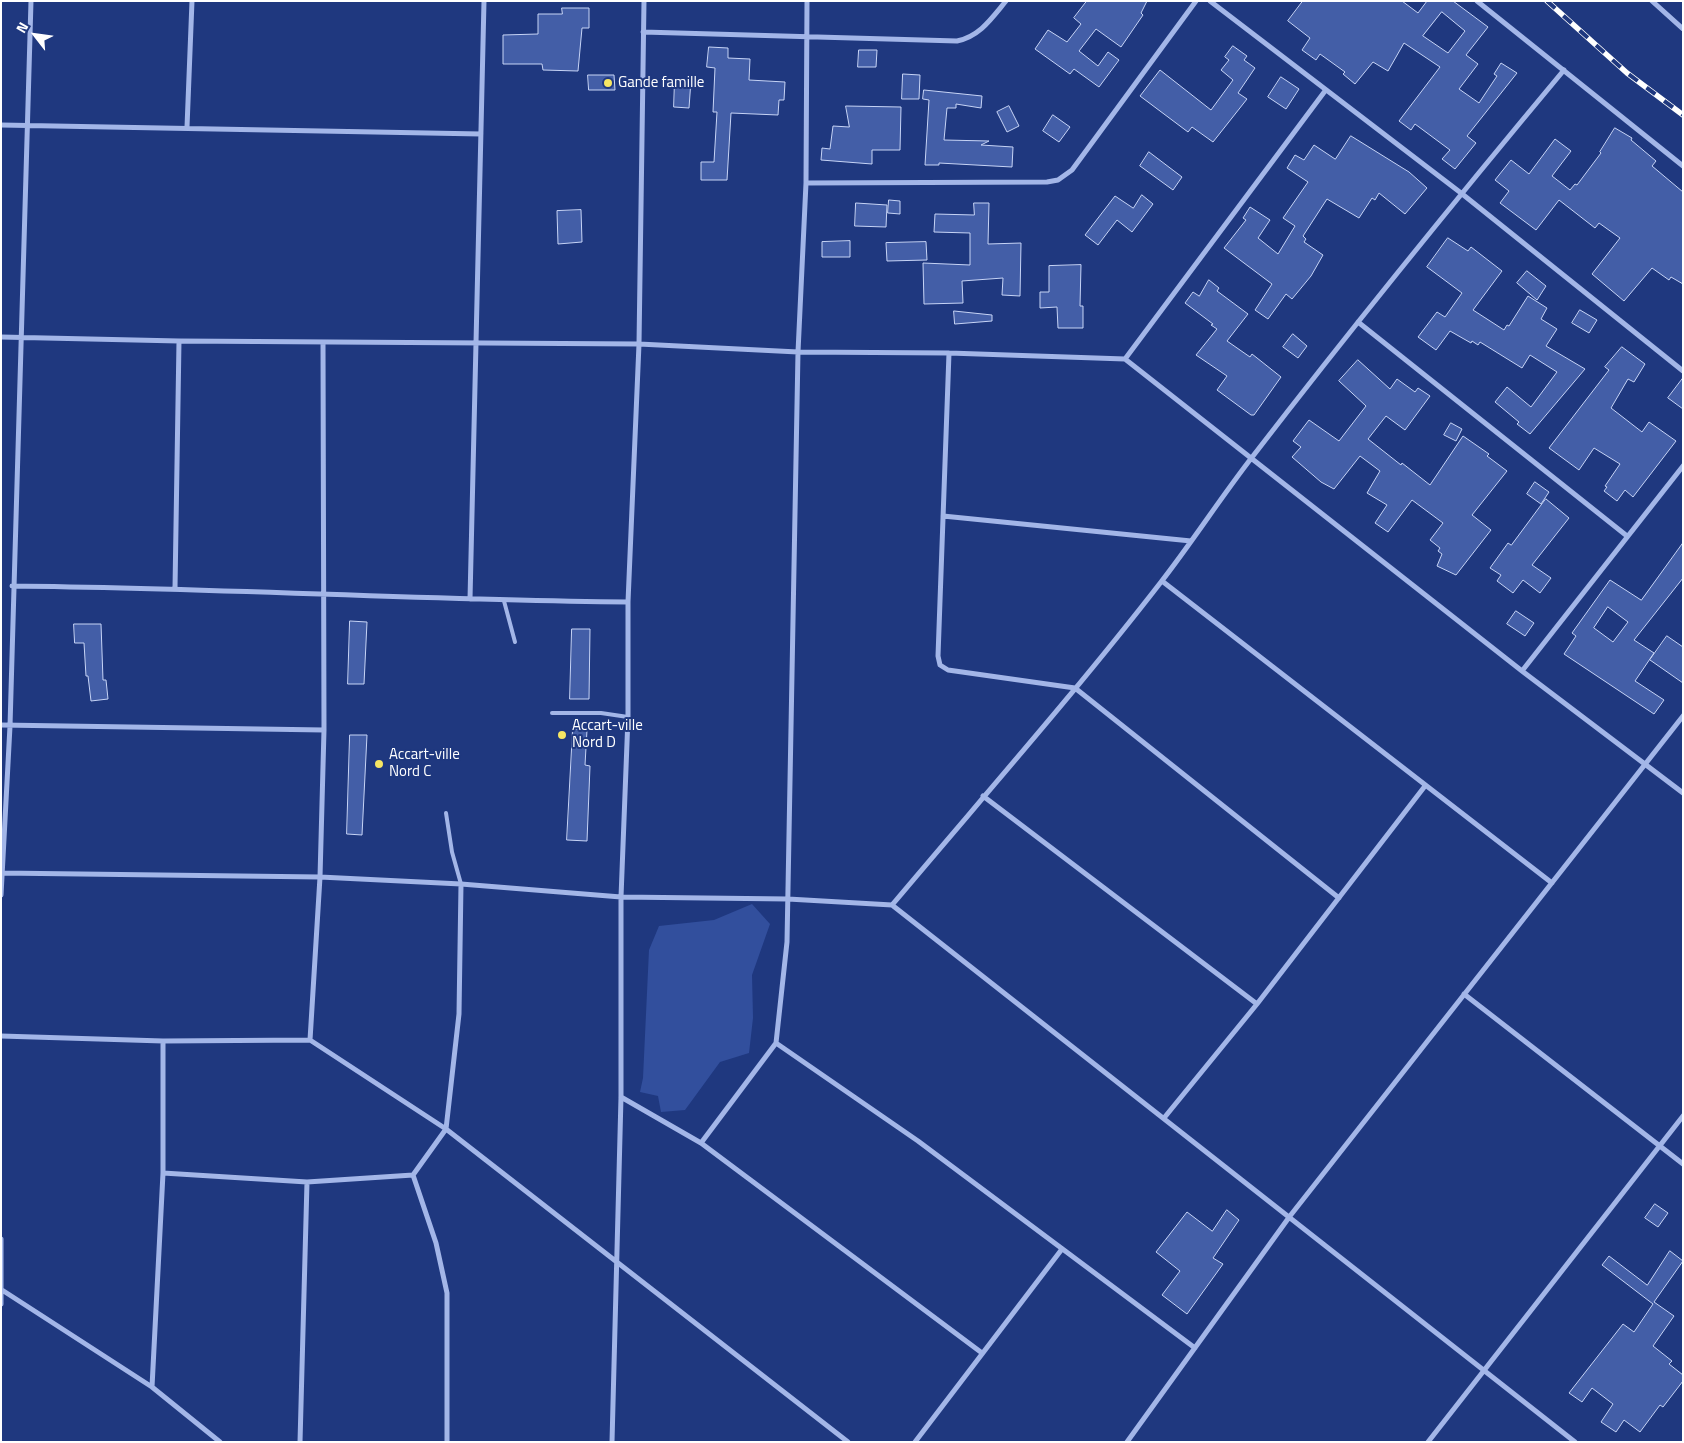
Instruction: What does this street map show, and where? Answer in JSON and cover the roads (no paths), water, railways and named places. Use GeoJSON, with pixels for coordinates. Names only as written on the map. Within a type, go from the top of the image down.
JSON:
{"type":"FeatureCollection","features":[{"type":"Feature","properties":{"kind":"street"},"geometry":{"type":"LineString","coordinates":[[1,895],[10,726],[12,586],[31,1]]}},
{"type":"Feature","properties":{"kind":"street"},"geometry":{"type":"LineString","coordinates":[[187,127],[192,1]]}},
{"type":"Feature","properties":{"kind":"street"},"geometry":{"type":"LineString","coordinates":[[470,599],[484,1]]}},
{"type":"Feature","properties":{"kind":"street"},"geometry":{"type":"LineString","coordinates":[[612,1442],[621,1097],[621,897],[628,717],[628,602],[639,344],[644,1]]}},
{"type":"Feature","properties":{"kind":"street"},"geometry":{"type":"LineString","coordinates":[[701,1143],[776,1043],[786,942],[798,352],[806,183],[807,1]]}},
{"type":"Feature","properties":{"kind":"street"},"geometry":{"type":"LineString","coordinates":[[643,32],[957,41],[969,38],[979,32],[1006,1]]}},
{"type":"Feature","properties":{"kind":"street"},"geometry":{"type":"LineString","coordinates":[[806,183],[1058,180],[1072,170],[1196,1]]}},
{"type":"Feature","properties":{"kind":"street"},"geometry":{"type":"LineString","coordinates":[[1210,1],[1325,91],[1461,193],[1683,371]]}},
{"type":"Feature","properties":{"kind":"street"},"geometry":{"type":"LineString","coordinates":[[1477,1],[1683,166]]}},
{"type":"Feature","properties":{"kind":"street"},"geometry":{"type":"LineString","coordinates":[[1652,1],[1683,29]]}},
{"type":"Feature","properties":{"kind":"street"},"geometry":{"type":"LineString","coordinates":[[892,905],[1075,688],[1162,581],[1251,458],[1461,193],[1564,70]]}},
{"type":"Feature","properties":{"kind":"street"},"geometry":{"type":"LineString","coordinates":[[1125,359],[1325,91]]}},
{"type":"Feature","properties":{"kind":"street"},"geometry":{"type":"LineString","coordinates":[[1,126],[187,127],[481,134]]}},
{"type":"Feature","properties":{"kind":"street"},"geometry":{"type":"LineString","coordinates":[[1358,322],[1627,536]]}},
{"type":"Feature","properties":{"kind":"street"},"geometry":{"type":"LineString","coordinates":[[1,336],[179,341],[639,344],[798,352],[949,353],[1125,359],[1522,671],[1683,793]]}},
{"type":"Feature","properties":{"kind":"street"},"geometry":{"type":"LineString","coordinates":[[175,588],[179,341]]}},
{"type":"Feature","properties":{"kind":"street"},"geometry":{"type":"LineString","coordinates":[[310,1040],[320,877],[324,730],[323,342]]}},
{"type":"Feature","properties":{"kind":"street"},"geometry":{"type":"LineString","coordinates":[[949,353],[938,656],[940,665],[948,670],[1075,688],[1339,898]]}},
{"type":"Feature","properties":{"kind":"street"},"geometry":{"type":"LineString","coordinates":[[1522,671],[1683,466]]}},
{"type":"Feature","properties":{"kind":"street"},"geometry":{"type":"LineString","coordinates":[[943,516],[1191,541]]}},
{"type":"Feature","properties":{"kind":"street"},"geometry":{"type":"LineString","coordinates":[[1162,581],[1552,883]]}},
{"type":"Feature","properties":{"kind":"street"},"geometry":{"type":"LineString","coordinates":[[12,586],[175,588],[324,595],[628,602]]}},
{"type":"Feature","properties":{"kind":"street"},"geometry":{"type":"LineString","coordinates":[[1127,1442],[1290,1216],[1683,716]]}},
{"type":"Feature","properties":{"kind":"street"},"geometry":{"type":"LineString","coordinates":[[1,726],[324,730]]}},
{"type":"Feature","properties":{"kind":"street"},"geometry":{"type":"LineString","coordinates":[[1164,1118],[1258,1004],[1425,786]]}},
{"type":"Feature","properties":{"kind":"street"},"geometry":{"type":"LineString","coordinates":[[983,796],[1258,1004]]}},
{"type":"Feature","properties":{"kind":"street"},"geometry":{"type":"LineString","coordinates":[[2,873],[320,877],[461,884],[621,897],[788,899],[892,905],[1290,1216],[1575,1442]]}},
{"type":"Feature","properties":{"kind":"street"},"geometry":{"type":"LineString","coordinates":[[413,1175],[446,1129],[459,1014],[461,884]]}},
{"type":"Feature","properties":{"kind":"street"},"geometry":{"type":"LineString","coordinates":[[1464,994],[1683,1164]]}},
{"type":"Feature","properties":{"kind":"street"},"geometry":{"type":"LineString","coordinates":[[1,1036],[163,1042],[310,1040],[446,1129],[618,1261],[848,1442]]}},
{"type":"Feature","properties":{"kind":"street"},"geometry":{"type":"LineString","coordinates":[[152,1387],[163,1173],[163,1042]]}},
{"type":"Feature","properties":{"kind":"street"},"geometry":{"type":"LineString","coordinates":[[776,1043],[918,1141],[1195,1348]]}},
{"type":"Feature","properties":{"kind":"street"},"geometry":{"type":"LineString","coordinates":[[621,1097],[701,1143],[982,1353]]}},
{"type":"Feature","properties":{"kind":"street"},"geometry":{"type":"LineString","coordinates":[[1428,1442],[1683,1116]]}},
{"type":"Feature","properties":{"kind":"street"},"geometry":{"type":"LineString","coordinates":[[163,1173],[307,1182],[413,1175]]}},
{"type":"Feature","properties":{"kind":"street"},"geometry":{"type":"LineString","coordinates":[[413,1175],[436,1243],[447,1293],[447,1442]]}},
{"type":"Feature","properties":{"kind":"street"},"geometry":{"type":"LineString","coordinates":[[300,1442],[307,1182]]}},
{"type":"Feature","properties":{"kind":"street"},"geometry":{"type":"LineString","coordinates":[[1,1239],[1,1304]]}},
{"type":"Feature","properties":{"kind":"street"},"geometry":{"type":"LineString","coordinates":[[915,1442],[1062,1249]]}},
{"type":"Feature","properties":{"kind":"street"},"geometry":{"type":"LineString","coordinates":[[2,1290],[152,1387],[220,1442]]}},
{"type":"Feature","properties":{"kind":"lane"},"geometry":{"type":"LineString","coordinates":[[504,600],[515,642]]}},
{"type":"Feature","properties":{"kind":"lane"},"geometry":{"type":"LineString","coordinates":[[552,713],[601,713],[628,717]]}},
{"type":"Feature","properties":{"kind":"lane"},"geometry":{"type":"LineString","coordinates":[[446,813],[452,852],[461,884]]}},
{"type":"Feature","properties":{"kind":"railway"},"geometry":{"type":"LineString","coordinates":[[1547,1],[1627,73],[1683,115]]}},
{"type":"Feature","properties":{"kind":"place","name":"Gande famille"},"geometry":{"type":"Point","coordinates":[608,83]}},
{"type":"Feature","properties":{"kind":"place","name":"Accart-ville Nord D"},"geometry":{"type":"Point","coordinates":[562,735]}},
{"type":"Feature","properties":{"kind":"place","name":"Accart-ville Nord C"},"geometry":{"type":"Point","coordinates":[379,764]}}]}
